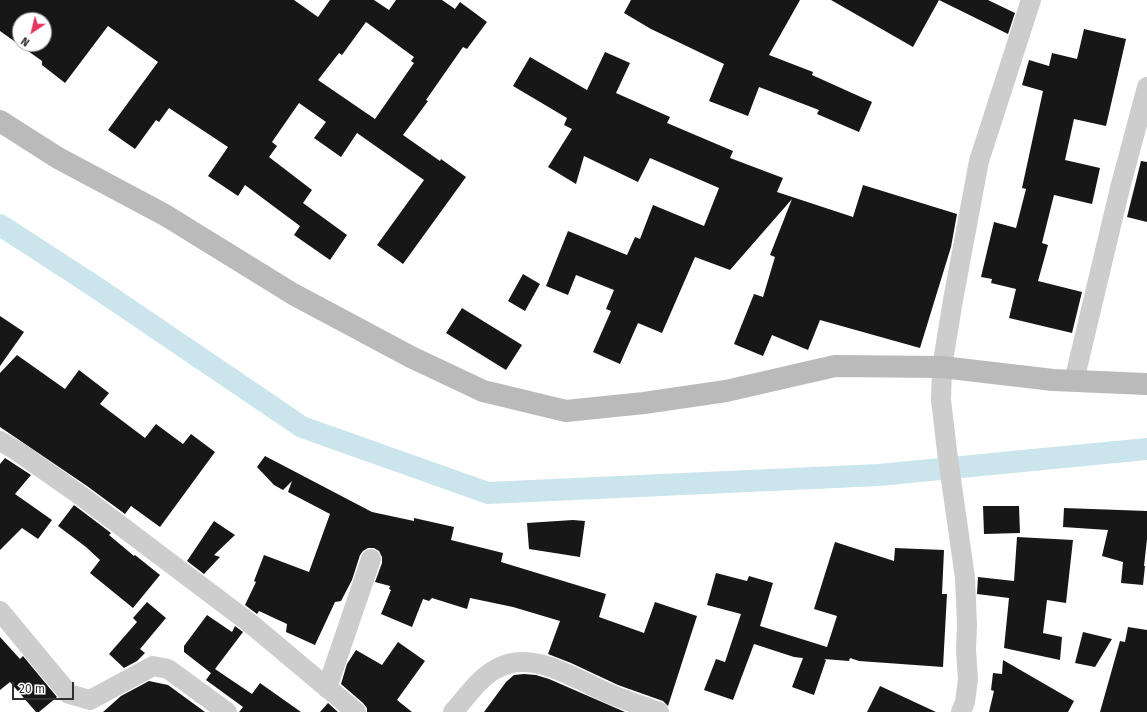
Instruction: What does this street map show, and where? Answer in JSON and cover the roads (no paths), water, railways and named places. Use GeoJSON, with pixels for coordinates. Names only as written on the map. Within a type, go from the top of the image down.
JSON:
{"type":"FeatureCollection","features":[{"type":"Feature","properties":{"kind":"street"},"geometry":{"type":"LineString","coordinates":[[961,712],[965,702],[968,679],[965,578],[941,400],[942,367],[979,161],[1031,0]]}},
{"type":"Feature","properties":{"kind":"street"},"geometry":{"type":"LineString","coordinates":[[1074,381],[1120,188],[1147,87]]}},
{"type":"Feature","properties":{"kind":"street"},"geometry":{"type":"LineString","coordinates":[[0,121],[58,158],[165,215],[293,294],[411,357],[483,391],[566,411],[644,403],[726,390],[835,366],[942,367],[1053,380],[1147,384]]}},
{"type":"Feature","properties":{"kind":"street"},"geometry":{"type":"LineString","coordinates":[[0,441],[17,451],[80,495],[251,624],[356,712]]}},
{"type":"Feature","properties":{"kind":"street"},"geometry":{"type":"LineString","coordinates":[[328,688],[371,558]]}},
{"type":"Feature","properties":{"kind":"street"},"geometry":{"type":"LineString","coordinates":[[0,611],[69,694],[90,700],[153,666],[168,669],[227,712]]}},
{"type":"Feature","properties":{"kind":"street"},"geometry":{"type":"LineString","coordinates":[[453,712],[482,680],[496,669],[510,663],[527,662],[545,665],[608,693],[659,712]]}},
{"type":"Feature","properties":{"kind":"waterway"},"geometry":{"type":"LineString","coordinates":[[0,225],[94,286],[302,427],[488,493],[879,475],[1147,449]]}}]}
